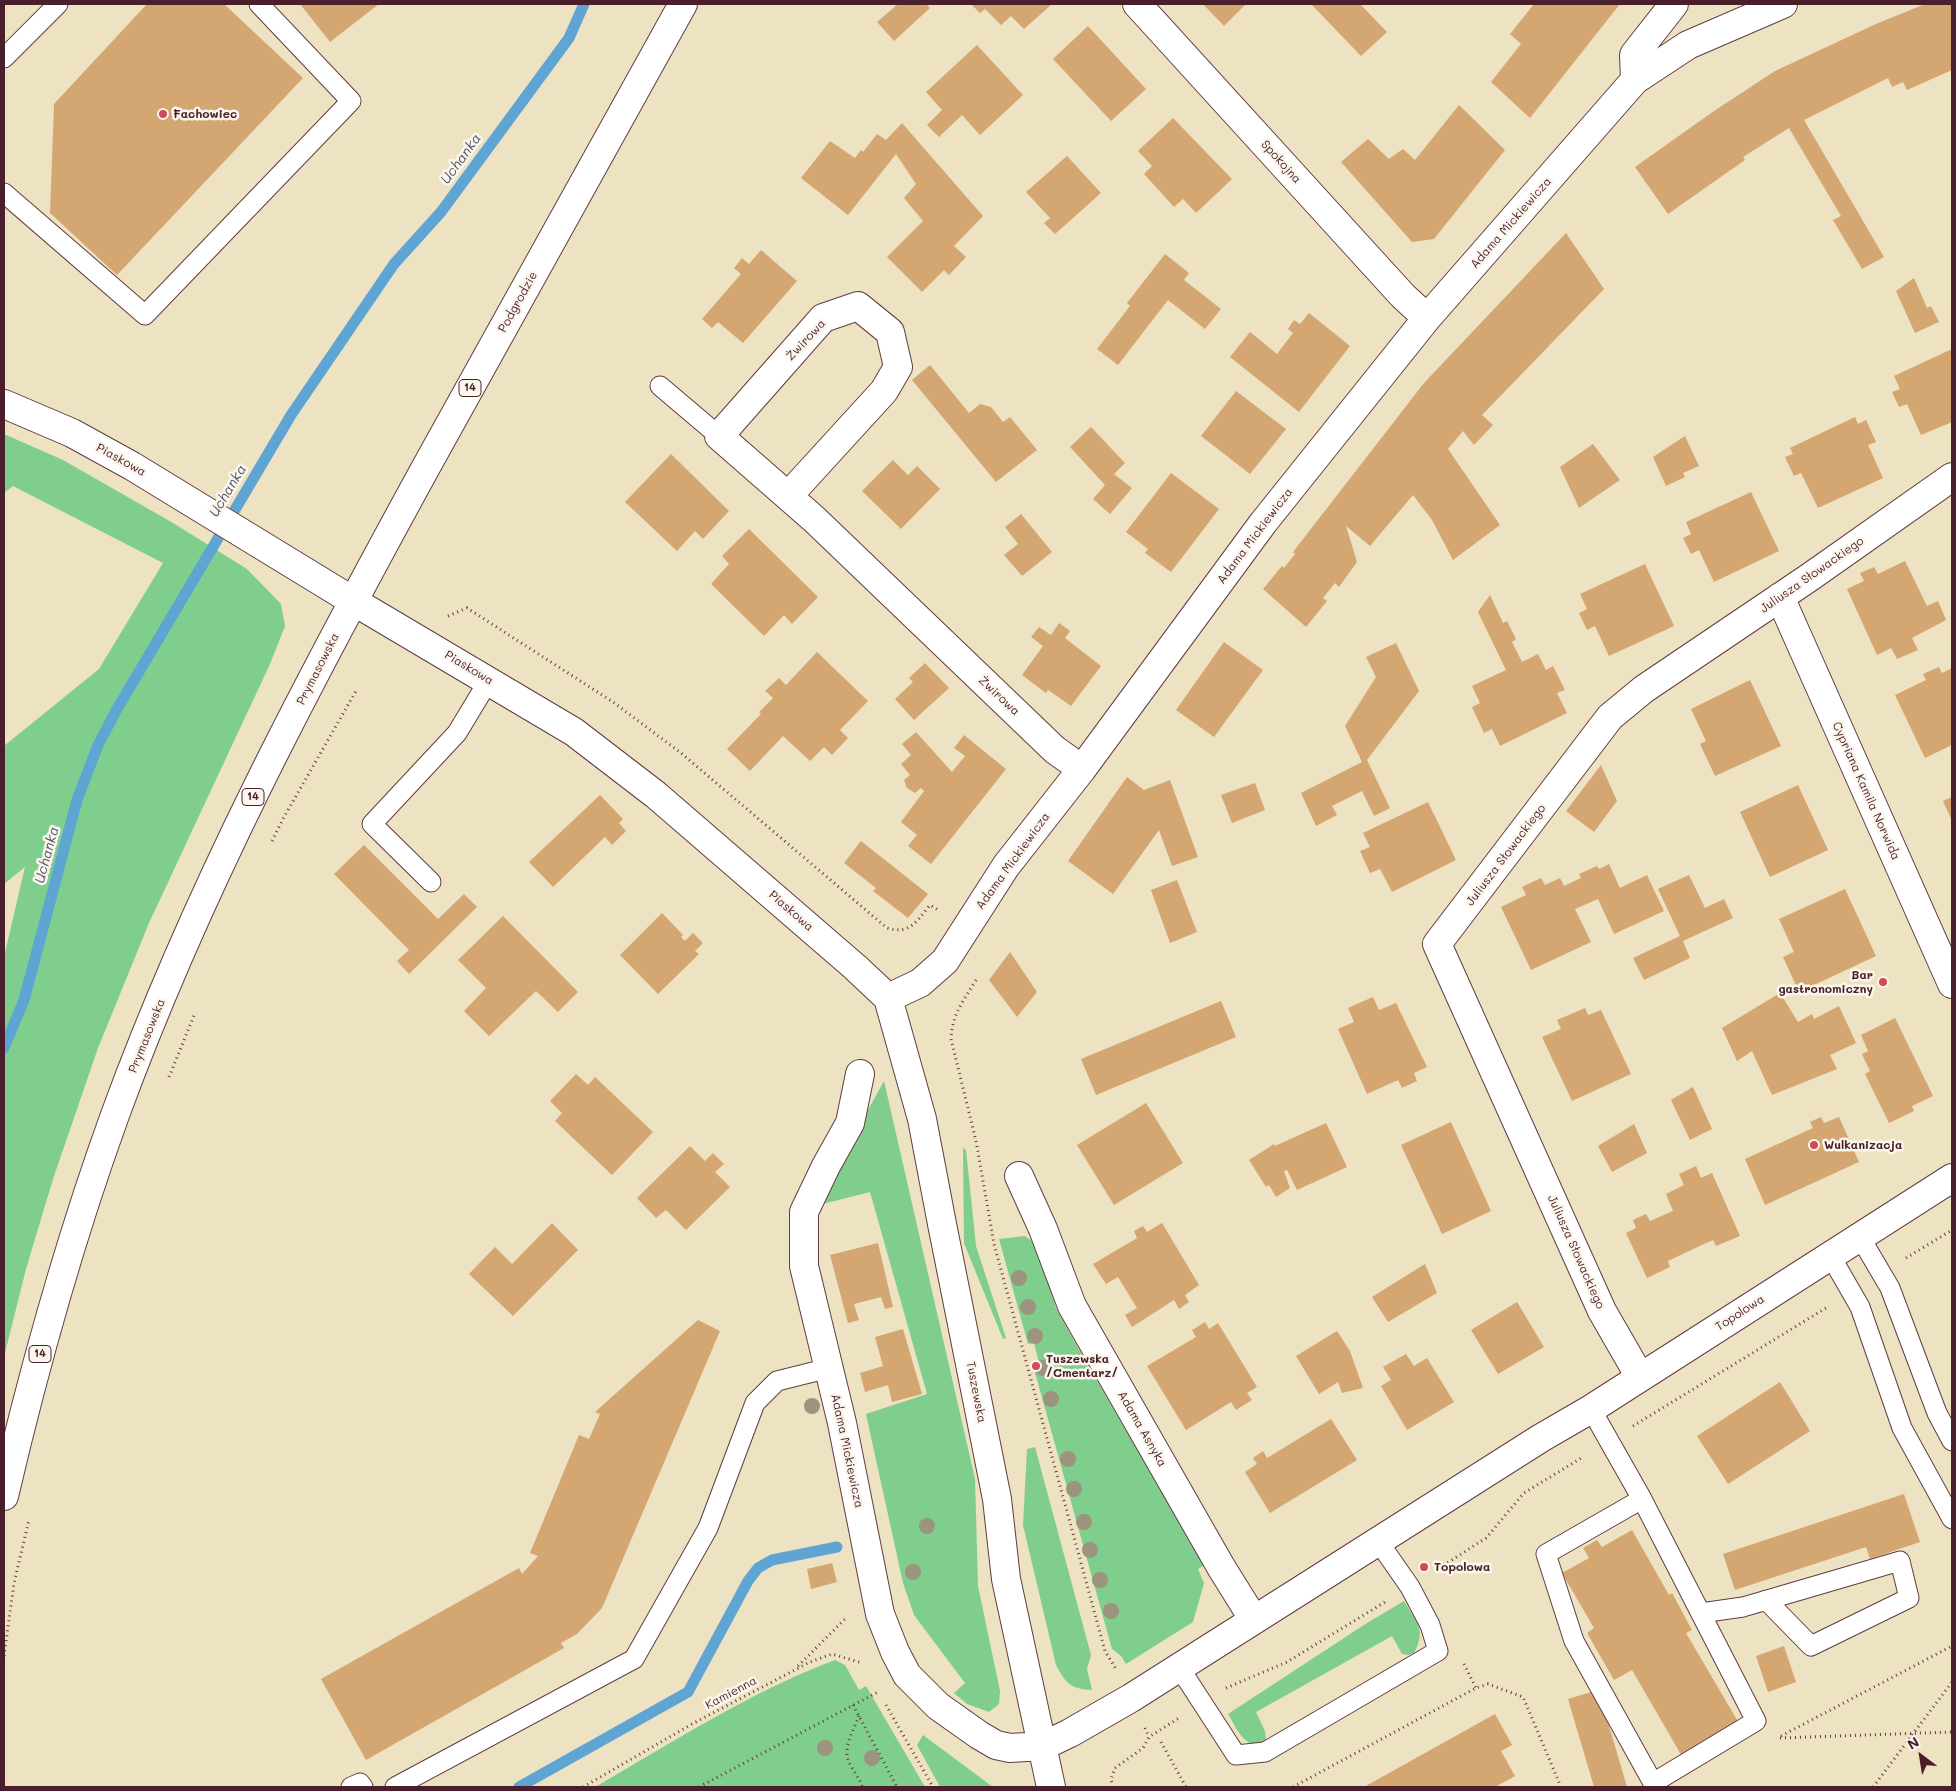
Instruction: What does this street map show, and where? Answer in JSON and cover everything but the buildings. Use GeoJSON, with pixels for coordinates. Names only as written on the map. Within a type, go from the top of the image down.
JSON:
{"type":"FeatureCollection","features":[{"type":"Feature","properties":{"kind":"street","name":"Podgrodzie"},"geometry":{"type":"LineString","coordinates":[[353,600],[683,4]]}},
{"type":"Feature","properties":{"kind":"street","name":"Spokojna"},"geometry":{"type":"LineString","coordinates":[[1137,4],[1403,296],[1427,318]]}},
{"type":"Feature","properties":{"kind":"street"},"geometry":{"type":"LineString","coordinates":[[1635,80],[1634,55],[1674,4]]}},
{"type":"Feature","properties":{"kind":"street","name":"Adama Mickiewicza"},"geometry":{"type":"LineString","coordinates":[[888,998],[920,983],[945,961],[1006,866],[1082,769],[1263,523],[1427,318],[1635,80],[1688,45],[1783,4]]}},
{"type":"Feature","properties":{"kind":"street","name":"Żwirowa"},"geometry":{"type":"LineString","coordinates":[[788,495],[884,391],[898,367],[890,332],[858,306],[824,318],[719,436],[788,495],[1055,750],[1082,769]]}},
{"type":"Feature","properties":{"kind":"street","name":"Piaskowa"},"geometry":{"type":"LineString","coordinates":[[4,404],[72,433],[132,466],[574,732],[620,765],[848,961],[888,998]]}},
{"type":"Feature","properties":{"kind":"street","name":"Juliusza Słowackiego"},"geometry":{"type":"LineString","coordinates":[[1640,1377],[1602,1311],[1437,944],[1610,717],[1644,688],[1952,478]]}},
{"type":"Feature","properties":{"kind":"street","name":"Cypriana Kamila Norwida"},"geometry":{"type":"LineString","coordinates":[[1780,597],[1952,984]]}},
{"type":"Feature","properties":{"kind":"street","name":"Prymasowska"},"geometry":{"type":"LineString","coordinates":[[4,1496],[36,1367],[74,1240],[115,1115],[162,998],[225,853],[353,600]]}},
{"type":"Feature","properties":{"kind":"street","name":"Tuszewska"},"geometry":{"type":"LineString","coordinates":[[888,998],[922,1119],[997,1499],[1006,1580],[1043,1746],[1050,1787]]}},
{"type":"Feature","properties":{"kind":"street","name":"Adama Mickiewicza"},"geometry":{"type":"LineString","coordinates":[[860,1074],[850,1123],[826,1166],[804,1212],[804,1266],[842,1422],[880,1614],[901,1663],[938,1706],[979,1736],[996,1745],[1010,1748],[1043,1746]]}},
{"type":"Feature","properties":{"kind":"street","name":"Adama Asnyka"},"geometry":{"type":"LineString","coordinates":[[1019,1176],[1043,1229],[1072,1306],[1221,1567],[1254,1620]]}},
{"type":"Feature","properties":{"kind":"street","name":"Topolowa"},"geometry":{"type":"LineString","coordinates":[[1043,1746],[1070,1733],[1131,1698],[1540,1438],[1591,1409],[1952,1178]]}},
{"type":"Feature","properties":{"kind":"lane"},"geometry":{"type":"LineString","coordinates":[[4,58],[58,4]]}},
{"type":"Feature","properties":{"kind":"lane"},"geometry":{"type":"LineString","coordinates":[[4,193],[145,315],[351,101],[259,4]]}},
{"type":"Feature","properties":{"kind":"lane"},"geometry":{"type":"LineString","coordinates":[[660,386],[719,436]]}},
{"type":"Feature","properties":{"kind":"lane"},"geometry":{"type":"LineString","coordinates":[[431,882],[372,824],[457,733],[488,680]]}},
{"type":"Feature","properties":{"kind":"lane"},"geometry":{"type":"LineString","coordinates":[[1860,1237],[1890,1288],[1938,1413],[1952,1441]]}},
{"type":"Feature","properties":{"kind":"lane"},"geometry":{"type":"LineString","coordinates":[[1830,1255],[1860,1307],[1902,1428],[1952,1519]]}},
{"type":"Feature","properties":{"kind":"lane"},"geometry":{"type":"LineString","coordinates":[[395,1787],[634,1659],[708,1528],[755,1403],[777,1380],[829,1368]]}},
{"type":"Feature","properties":{"kind":"lane"},"geometry":{"type":"LineString","coordinates":[[1591,1409],[1642,1499],[1756,1721],[1654,1783],[1574,1641],[1546,1554],[1642,1499]]}},
{"type":"Feature","properties":{"kind":"lane"},"geometry":{"type":"LineString","coordinates":[[1179,1667],[1236,1755],[1265,1752],[1438,1652],[1430,1625],[1410,1588],[1378,1541]]}},
{"type":"Feature","properties":{"kind":"lane"},"geometry":{"type":"LineString","coordinates":[[1701,1613],[1743,1607],[1766,1600],[1900,1561],[1909,1598],[1811,1646],[1766,1600]]}},
{"type":"Feature","properties":{"kind":"lane"},"geometry":{"type":"LineString","coordinates":[[351,1787],[360,1783],[363,1787]]}},
{"type":"Feature","properties":{"kind":"path"},"geometry":{"type":"LineString","coordinates":[[448,616],[467,608],[613,702],[681,754],[887,928],[895,930],[908,929],[914,925],[930,906],[965,928]]}},
{"type":"Feature","properties":{"kind":"path"},"geometry":{"type":"LineString","coordinates":[[271,843],[356,691]]}},
{"type":"Feature","properties":{"kind":"path"},"geometry":{"type":"LineString","coordinates":[[979,975],[956,1014],[952,1025],[951,1039],[976,1141],[994,1244],[1105,1651],[1122,1678],[1149,1737]]}},
{"type":"Feature","properties":{"kind":"path"},"geometry":{"type":"LineString","coordinates":[[166,1083],[196,1011]]}},
{"type":"Feature","properties":{"kind":"path"},"geometry":{"type":"LineString","coordinates":[[1881,1274],[1952,1230]]}},
{"type":"Feature","properties":{"kind":"path"},"geometry":{"type":"LineString","coordinates":[[1113,1787],[1110,1779],[1115,1768],[1143,1748],[1149,1737],[1226,1688],[1287,1662],[1410,1588],[1486,1538],[1524,1493],[1852,1292]]}},
{"type":"Feature","properties":{"kind":"path"},"geometry":{"type":"LineString","coordinates":[[4,1656],[14,1583],[30,1516]]}},
{"type":"Feature","properties":{"kind":"path"},"geometry":{"type":"LineString","coordinates":[[794,1670],[825,1641],[850,1612]]}},
{"type":"Feature","properties":{"kind":"path"},"geometry":{"type":"LineString","coordinates":[[1952,1646],[1777,1738],[1952,1732]]}},
{"type":"Feature","properties":{"kind":"path","name":"Kamienna"},"geometry":{"type":"LineString","coordinates":[[583,1787],[692,1724],[810,1662],[832,1654],[864,1664],[901,1663]]}},
{"type":"Feature","properties":{"kind":"path"},"geometry":{"type":"LineString","coordinates":[[698,1787],[878,1692],[901,1663]]}},
{"type":"Feature","properties":{"kind":"path"},"geometry":{"type":"LineString","coordinates":[[1874,1787],[1952,1682]]}},
{"type":"Feature","properties":{"kind":"path"},"geometry":{"type":"LineString","coordinates":[[1293,1787],[1467,1692],[1488,1684],[1523,1697],[1561,1787]]}},
{"type":"Feature","properties":{"kind":"path"},"geometry":{"type":"LineString","coordinates":[[878,1692],[933,1787]]}},
{"type":"Feature","properties":{"kind":"path"},"geometry":{"type":"LineString","coordinates":[[853,1705],[897,1787]]}},
{"type":"Feature","properties":{"kind":"path"},"geometry":{"type":"LineString","coordinates":[[859,1716],[847,1749],[848,1760],[862,1787]]}},
{"type":"Feature","properties":{"kind":"path"},"geometry":{"type":"LineString","coordinates":[[1161,1742],[1186,1787]]}},
{"type":"Feature","properties":{"kind":"green space"},"geometry":{"type":"Polygon","coordinates":[[[4,434],[63,460],[173,523],[247,569],[281,604],[285,626],[270,664],[149,923],[98,1048],[53,1179],[26,1269],[4,1357],[4,957],[25,867],[4,884],[4,746],[99,669],[163,563],[13,486],[4,493],[4,434]]]}},
{"type":"Feature","properties":{"kind":"green space"},"geometry":{"type":"Polygon","coordinates":[[[884,1081],[975,1479],[978,1586],[1000,1691],[999,1704],[989,1712],[967,1704],[954,1693],[965,1683],[914,1615],[903,1583],[866,1414],[927,1394],[870,1192],[815,1206],[884,1081]]]}},
{"type":"Feature","properties":{"kind":"green space"},"geometry":{"type":"Polygon","coordinates":[[[963,1148],[966,1150],[976,1246],[1006,1338],[1003,1339],[964,1243],[963,1148]]]}},
{"type":"Feature","properties":{"kind":"green space"},"geometry":{"type":"Polygon","coordinates":[[[1025,1236],[1041,1252],[1059,1314],[1205,1565],[1198,1569],[1204,1583],[1193,1622],[1126,1664],[1121,1656],[1112,1649],[1034,1369],[1040,1367],[1034,1343],[1028,1344],[999,1239],[1025,1236]]]}},
{"type":"Feature","properties":{"kind":"green space"},"geometry":{"type":"Polygon","coordinates":[[[1035,1447],[1091,1655],[1087,1669],[1092,1690],[1074,1687],[1066,1681],[1056,1665],[1023,1525],[1027,1449],[1035,1447]]]}},
{"type":"Feature","properties":{"kind":"green space"},"geometry":{"type":"Polygon","coordinates":[[[1404,1601],[1416,1620],[1420,1632],[1418,1645],[1414,1653],[1402,1654],[1392,1636],[1256,1712],[1265,1731],[1266,1741],[1259,1747],[1248,1742],[1240,1734],[1228,1714],[1404,1601]]]}},
{"type":"Feature","properties":{"kind":"green space"},"geometry":{"type":"Polygon","coordinates":[[[835,1660],[845,1665],[859,1690],[866,1686],[925,1787],[595,1787],[742,1702],[835,1660]]]}},
{"type":"Feature","properties":{"kind":"green space"},"geometry":{"type":"Polygon","coordinates":[[[923,1735],[993,1787],[940,1787],[917,1745],[923,1735]]]}},
{"type":"Feature","properties":{"kind":"waterway","name":"Uchanka"},"geometry":{"type":"LineString","coordinates":[[4,1048],[24,1000],[77,800],[98,745],[117,709],[291,415],[394,264],[441,212],[569,38],[584,4]]}},
{"type":"Feature","properties":{"kind":"waterway"},"geometry":{"type":"LineString","coordinates":[[519,1787],[688,1692],[748,1581],[758,1568],[772,1560],[837,1547]]}},
{"type":"Feature","properties":{"kind":"place","name":"Fachowiec"},"geometry":{"type":"Point","coordinates":[163,114]}},
{"type":"Feature","properties":{"kind":"place","name":"Bar gastronomiczny"},"geometry":{"type":"Point","coordinates":[1883,982]}},
{"type":"Feature","properties":{"kind":"place","name":"Wulkanizacja"},"geometry":{"type":"Point","coordinates":[1814,1145]}},
{"type":"Feature","properties":{"kind":"place","name":"Tuszewska /Cmentarz/"},"geometry":{"type":"Point","coordinates":[1036,1366]}},
{"type":"Feature","properties":{"kind":"place","name":"Topolowa"},"geometry":{"type":"Point","coordinates":[1424,1567]}}]}
